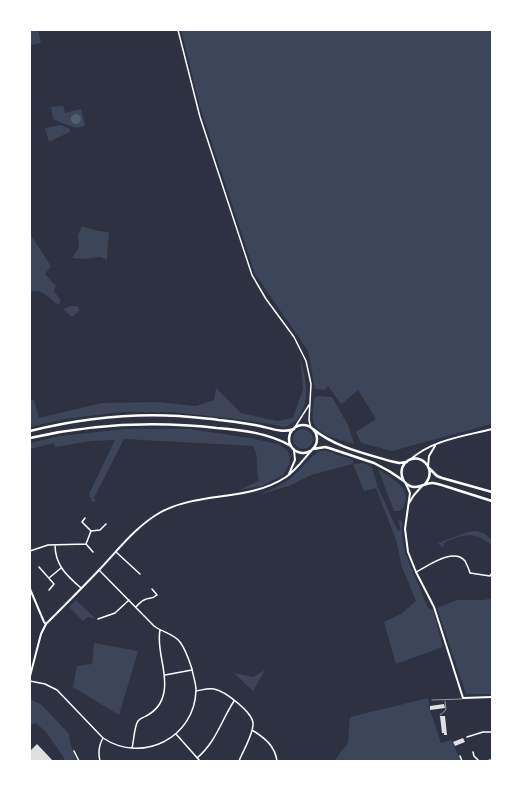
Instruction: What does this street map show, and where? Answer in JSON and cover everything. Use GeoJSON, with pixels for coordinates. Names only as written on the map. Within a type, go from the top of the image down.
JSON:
{"type":"FeatureCollection","features":[{"type":"Feature","properties":{"kind":"highway"},"geometry":{"type":"LineString","coordinates":[[30,431],[58,424],[141,416],[177,416],[217,419],[256,425],[280,431],[287,431],[305,426],[312,429],[323,438],[335,443],[390,461],[399,463],[420,459],[433,472],[442,478],[492,492]]}},
{"type":"Feature","properties":{"kind":"highway"},"geometry":{"type":"LineString","coordinates":[[30,438],[55,432],[103,426],[152,424],[195,425],[233,429],[275,438],[291,446]]}},
{"type":"Feature","properties":{"kind":"highway"},"geometry":{"type":"LineString","coordinates":[[294,428],[289,437],[291,446],[294,450],[300,453],[325,447],[374,463],[414,487],[425,484],[438,484],[492,501]]}},
{"type":"Feature","properties":{"kind":"highway"},"geometry":{"type":"LineString","coordinates":[[312,429],[316,437],[315,445],[312,450]]}},
{"type":"Feature","properties":{"kind":"highway"},"geometry":{"type":"LineString","coordinates":[[404,482],[401,473],[403,466],[408,461]]}},
{"type":"Feature","properties":{"kind":"highway"},"geometry":{"type":"LineString","coordinates":[[425,484],[430,476],[428,466]]}},
{"type":"Feature","properties":{"kind":"main road"},"geometry":{"type":"LineString","coordinates":[[408,461],[429,447],[492,429]]}},
{"type":"Feature","properties":{"kind":"main road"},"geometry":{"type":"LineString","coordinates":[[428,466],[429,456],[435,446]]}},
{"type":"Feature","properties":{"kind":"main road"},"geometry":{"type":"LineString","coordinates":[[287,477],[293,466],[294,450]]}},
{"type":"Feature","properties":{"kind":"main road"},"geometry":{"type":"LineString","coordinates":[[30,676],[31,663],[46,624],[143,524],[162,512],[185,502],[231,496],[260,490],[276,483],[287,477],[295,470],[312,450]]}},
{"type":"Feature","properties":{"kind":"main road"},"geometry":{"type":"LineString","coordinates":[[404,482],[410,491],[405,529],[408,552],[416,572],[434,607],[464,698],[492,697]]}},
{"type":"Feature","properties":{"kind":"main road"},"geometry":{"type":"LineString","coordinates":[[409,504],[417,492],[425,484]]}},
{"type":"Feature","properties":{"kind":"main road"},"geometry":{"type":"LineString","coordinates":[[30,589],[46,624]]}},
{"type":"Feature","properties":{"kind":"street"},"geometry":{"type":"LineString","coordinates":[[178,30],[200,117],[252,275],[266,299],[294,337],[306,361],[311,384],[309,420],[312,429]]}},
{"type":"Feature","properties":{"kind":"street"},"geometry":{"type":"LineString","coordinates":[[294,428],[310,404]]}},
{"type":"Feature","properties":{"kind":"street"},"geometry":{"type":"LineString","coordinates":[[85,518],[82,522],[91,531]]}},
{"type":"Feature","properties":{"kind":"street"},"geometry":{"type":"LineString","coordinates":[[91,531],[100,530],[106,524]]}},
{"type":"Feature","properties":{"kind":"street"},"geometry":{"type":"LineString","coordinates":[[86,544],[91,531]]}},
{"type":"Feature","properties":{"kind":"street"},"geometry":{"type":"LineString","coordinates":[[30,552],[48,545],[86,544]]}},
{"type":"Feature","properties":{"kind":"street"},"geometry":{"type":"LineString","coordinates":[[86,544],[93,552]]}},
{"type":"Feature","properties":{"kind":"street"},"geometry":{"type":"LineString","coordinates":[[55,545],[57,562],[81,588]]}},
{"type":"Feature","properties":{"kind":"street"},"geometry":{"type":"LineString","coordinates":[[116,552],[140,574]]}},
{"type":"Feature","properties":{"kind":"street"},"geometry":{"type":"LineString","coordinates":[[416,572],[448,556],[456,556],[464,560],[470,573],[490,576],[492,574]]}},
{"type":"Feature","properties":{"kind":"street"},"geometry":{"type":"LineString","coordinates":[[39,567],[54,584],[49,590]]}},
{"type":"Feature","properties":{"kind":"street"},"geometry":{"type":"LineString","coordinates":[[49,578],[61,568]]}},
{"type":"Feature","properties":{"kind":"street"},"geometry":{"type":"LineString","coordinates":[[30,681],[45,684],[56,690],[103,738],[117,745],[142,748],[159,745],[176,734],[189,718],[193,709],[196,691],[187,654],[179,640],[160,630],[99,570]]}},
{"type":"Feature","properties":{"kind":"street"},"geometry":{"type":"LineString","coordinates":[[136,607],[144,600],[153,599],[157,596],[152,589]]}},
{"type":"Feature","properties":{"kind":"street"},"geometry":{"type":"LineString","coordinates":[[98,619],[115,613],[129,600]]}},
{"type":"Feature","properties":{"kind":"street"},"geometry":{"type":"LineString","coordinates":[[132,748],[137,723],[140,719],[153,712],[162,700],[164,693],[165,675],[160,656],[160,630]]}},
{"type":"Feature","properties":{"kind":"street"},"geometry":{"type":"LineString","coordinates":[[165,675],[192,670]]}},
{"type":"Feature","properties":{"kind":"street"},"geometry":{"type":"LineString","coordinates":[[196,691],[215,689],[234,701],[248,712],[252,718],[252,730],[239,761]]}},
{"type":"Feature","properties":{"kind":"street"},"geometry":{"type":"LineString","coordinates":[[197,758],[212,742],[219,730],[226,712],[234,701]]}},
{"type":"Feature","properties":{"kind":"street"},"geometry":{"type":"LineString","coordinates":[[252,730],[265,738],[270,744],[277,761]]}},
{"type":"Feature","properties":{"kind":"street"},"geometry":{"type":"LineString","coordinates":[[467,737],[483,732],[492,732]]}},
{"type":"Feature","properties":{"kind":"street"},"geometry":{"type":"LineString","coordinates":[[176,734],[200,761]]}},
{"type":"Feature","properties":{"kind":"street"},"geometry":{"type":"LineString","coordinates":[[100,761],[99,754],[103,738]]}},
{"type":"Feature","properties":{"kind":"street"},"geometry":{"type":"LineString","coordinates":[[74,751],[79,761]]}},
{"type":"Feature","properties":{"kind":"street"},"geometry":{"type":"LineString","coordinates":[[473,752],[474,756],[479,761]]}},
{"type":"Feature","properties":{"kind":"street"},"geometry":{"type":"LineString","coordinates":[[460,756],[462,761]]}},
{"type":"Feature","properties":{"kind":"lane"},"geometry":{"type":"LineString","coordinates":[[432,700],[461,700],[464,698]]}},
{"type":"Feature","properties":{"kind":"lane"},"geometry":{"type":"LineString","coordinates":[[440,715],[446,710],[445,700]]}},
{"type":"Feature","properties":{"kind":"shaded area"},"geometry":{"type":"Polygon","coordinates":[[[30,30],[38,30],[41,43],[30,45],[30,30]]]}},
{"type":"Feature","properties":{"kind":"shaded area"},"geometry":{"type":"Polygon","coordinates":[[[181,30],[492,30],[492,424],[392,451],[361,443],[356,432],[376,419],[358,390],[341,404],[328,386],[325,390],[315,389],[308,351],[255,274],[200,107],[181,30]]]}},
{"type":"Feature","properties":{"kind":"shaded area"},"geometry":{"type":"Polygon","coordinates":[[[63,106],[65,113],[81,109],[85,125],[82,127],[73,127],[53,119],[51,107],[63,106]]]}},
{"type":"Feature","properties":{"kind":"shaded area"},"geometry":{"type":"Polygon","coordinates":[[[74,114],[78,114],[80,115],[80,123],[74,124],[71,121],[71,117],[74,114]]]}},
{"type":"Feature","properties":{"kind":"shaded area"},"geometry":{"type":"Polygon","coordinates":[[[61,125],[70,129],[70,132],[49,142],[45,128],[61,125]]]}},
{"type":"Feature","properties":{"kind":"shaded area"},"geometry":{"type":"Polygon","coordinates":[[[82,226],[98,231],[109,232],[107,260],[100,257],[85,259],[72,258],[79,248],[78,235],[82,226]]]}},
{"type":"Feature","properties":{"kind":"shaded area"},"geometry":{"type":"Polygon","coordinates":[[[30,234],[51,266],[45,274],[56,286],[54,291],[61,301],[58,305],[42,292],[30,292],[30,234]]]}},
{"type":"Feature","properties":{"kind":"shaded area"},"geometry":{"type":"Polygon","coordinates":[[[71,306],[77,306],[80,310],[72,317],[63,309],[71,306]]]}},
{"type":"Feature","properties":{"kind":"shaded area"},"geometry":{"type":"Polygon","coordinates":[[[300,356],[306,387],[305,403],[297,419],[285,427],[253,421],[173,412],[122,412],[65,419],[30,427],[30,400],[34,400],[39,418],[102,403],[158,402],[196,406],[214,400],[216,388],[241,413],[277,421],[293,418],[303,389],[300,356]]]}},
{"type":"Feature","properties":{"kind":"shaded area"},"geometry":{"type":"Polygon","coordinates":[[[319,396],[332,397],[348,425],[354,444],[324,434],[315,425],[313,420],[314,398],[319,396]]]}},
{"type":"Feature","properties":{"kind":"shaded area"},"geometry":{"type":"Polygon","coordinates":[[[124,429],[190,429],[250,438],[278,444],[287,450],[290,457],[289,465],[283,475],[262,486],[239,490],[259,481],[257,459],[253,446],[124,439],[94,498],[96,501],[92,502],[89,494],[115,440],[91,441],[55,447],[54,443],[30,449],[30,443],[60,436],[124,429]]]}},
{"type":"Feature","properties":{"kind":"shaded area"},"geometry":{"type":"Polygon","coordinates":[[[299,429],[307,429],[313,435],[313,443],[307,449],[299,449],[293,443],[293,435],[299,429]]]}},
{"type":"Feature","properties":{"kind":"shaded area"},"geometry":{"type":"Polygon","coordinates":[[[320,451],[327,451],[353,460],[353,464],[311,475],[289,486],[261,494],[287,481],[320,451]]]}},
{"type":"Feature","properties":{"kind":"shaded area"},"geometry":{"type":"Polygon","coordinates":[[[364,463],[372,467],[378,488],[398,531],[401,530],[398,520],[402,521],[402,536],[405,553],[428,608],[433,610],[443,647],[396,664],[384,622],[401,614],[416,601],[402,567],[396,540],[376,488],[364,491],[353,464],[364,463]]]}},
{"type":"Feature","properties":{"kind":"shaded area"},"geometry":{"type":"Polygon","coordinates":[[[378,469],[404,489],[406,500],[403,508],[399,511],[394,511],[378,469]]]}},
{"type":"Feature","properties":{"kind":"shaded area"},"geometry":{"type":"Polygon","coordinates":[[[477,531],[485,534],[492,540],[492,545],[481,538],[471,535],[458,537],[444,543],[443,548],[438,543],[468,532],[477,531]]]}},
{"type":"Feature","properties":{"kind":"shaded area"},"geometry":{"type":"Polygon","coordinates":[[[492,598],[492,694],[466,694],[437,608],[457,600],[484,600],[492,598]]]}},
{"type":"Feature","properties":{"kind":"shaded area"},"geometry":{"type":"Polygon","coordinates":[[[76,600],[95,619],[88,617],[83,621],[69,607],[76,600]]]}},
{"type":"Feature","properties":{"kind":"shaded area"},"geometry":{"type":"Polygon","coordinates":[[[94,643],[138,651],[119,715],[73,687],[77,666],[92,664],[94,643]]]}},
{"type":"Feature","properties":{"kind":"shaded area"},"geometry":{"type":"Polygon","coordinates":[[[265,670],[253,691],[234,673],[253,677],[265,670]]]}},
{"type":"Feature","properties":{"kind":"shaded area"},"geometry":{"type":"Polygon","coordinates":[[[428,698],[430,710],[441,743],[451,740],[461,761],[334,761],[348,743],[350,717],[428,698]]]}},
{"type":"Feature","properties":{"kind":"shaded area"},"geometry":{"type":"Polygon","coordinates":[[[30,699],[42,705],[69,734],[76,759],[72,761],[63,761],[64,758],[46,732],[36,723],[30,725],[30,699]]]}},
{"type":"Feature","properties":{"kind":"building"},"geometry":{"type":"Polygon","coordinates":[[[444,704],[445,708],[430,710],[430,706],[444,704]]]}},
{"type":"Feature","properties":{"kind":"building"},"geometry":{"type":"Polygon","coordinates":[[[440,716],[445,716],[447,735],[442,733],[440,716]]]}},
{"type":"Feature","properties":{"kind":"building"},"geometry":{"type":"Polygon","coordinates":[[[463,738],[465,742],[455,746],[453,742],[463,738]]]}},
{"type":"Feature","properties":{"kind":"building"},"geometry":{"type":"Polygon","coordinates":[[[37,744],[53,761],[30,761],[30,751],[37,744]]]}}]}
